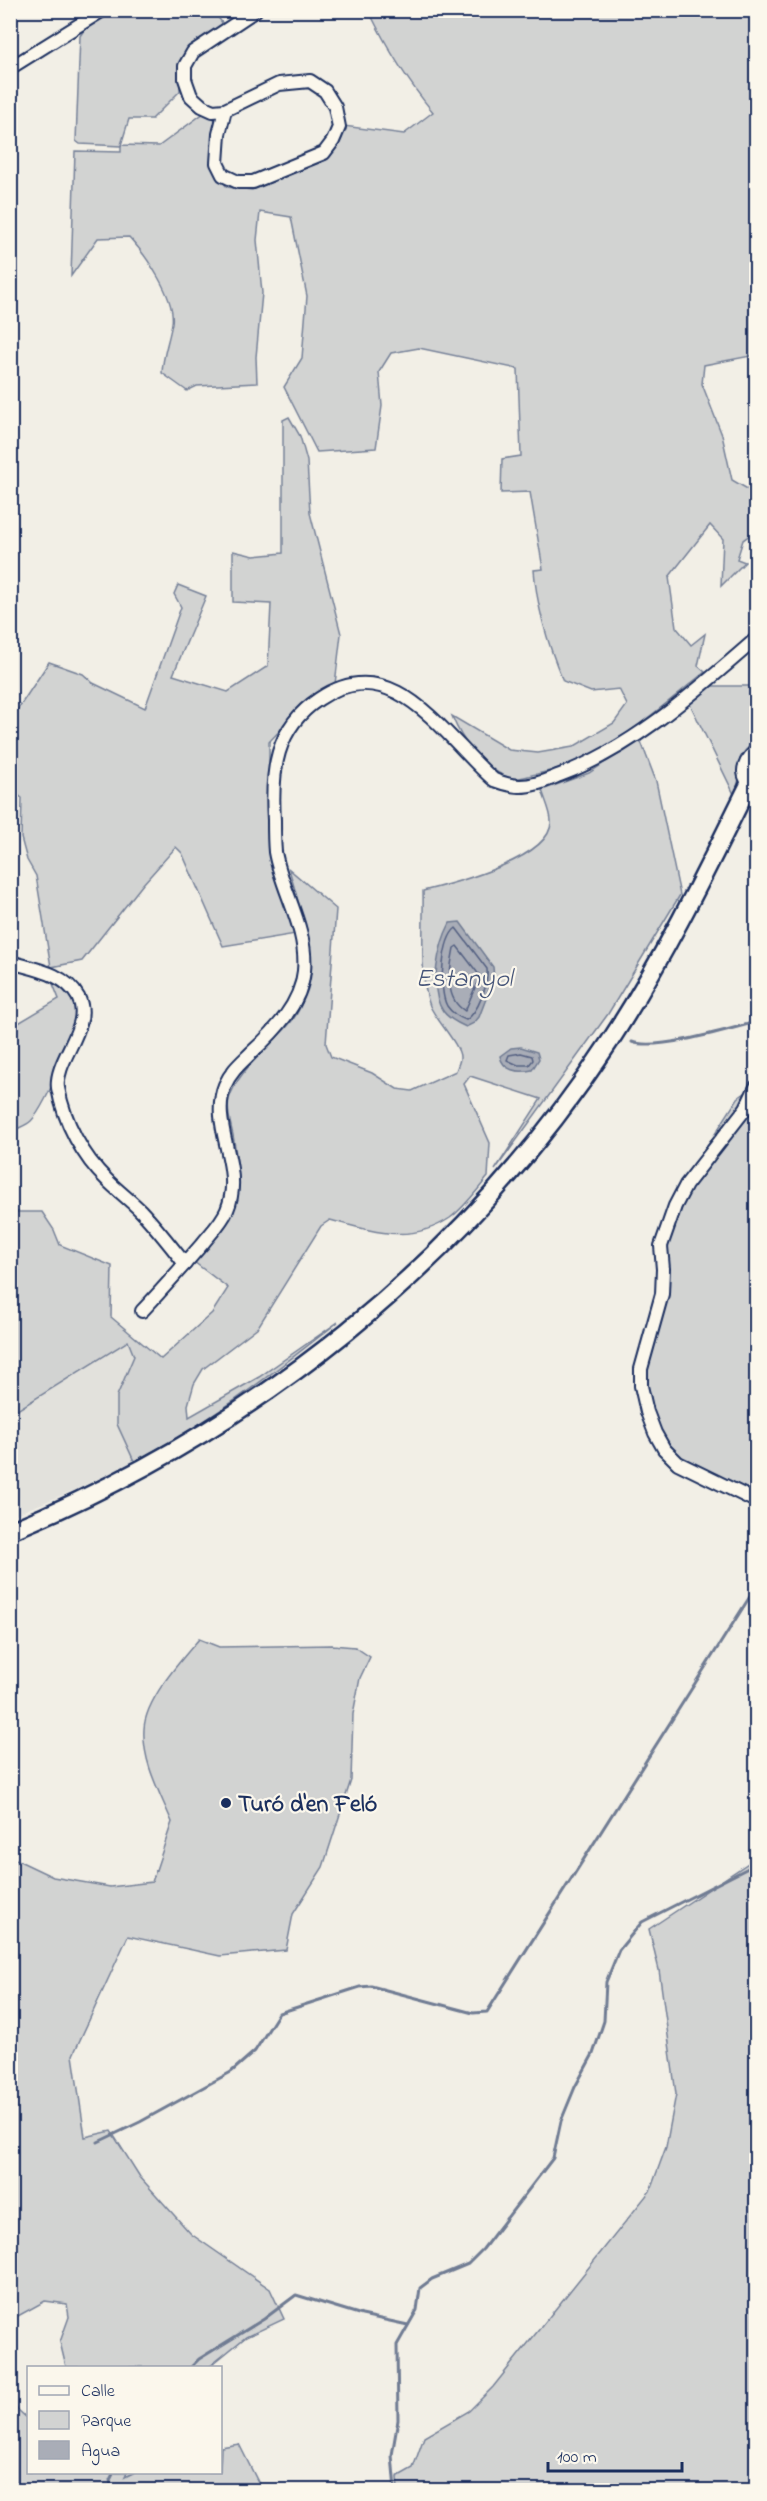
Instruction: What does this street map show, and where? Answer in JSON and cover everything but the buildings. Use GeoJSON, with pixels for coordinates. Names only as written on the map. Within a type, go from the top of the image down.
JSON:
{"type":"FeatureCollection","features":[{"type":"Feature","properties":{"kind":"main road"},"geometry":{"type":"LineString","coordinates":[[10,1531],[138,1472],[261,1397],[357,1325],[486,1203],[555,1120],[610,1041],[660,957],[740,804],[755,791],[756,770]]}},
{"type":"Feature","properties":{"kind":"street"},"geometry":{"type":"LineString","coordinates":[[10,68],[103,10]]}},
{"type":"Feature","properties":{"kind":"street"},"geometry":{"type":"LineString","coordinates":[[225,110],[219,134],[217,163],[223,175],[238,182],[253,182],[324,153],[339,127],[335,107],[325,91],[310,81],[279,84],[225,110],[213,111],[202,106],[191,96],[185,79],[185,66],[193,52],[256,10]]}},
{"type":"Feature","properties":{"kind":"street"},"geometry":{"type":"LineString","coordinates":[[142,1311],[218,1225],[226,1211],[231,1196],[231,1172],[221,1118],[220,1099],[226,1082],[236,1068],[272,1033],[301,990],[304,945],[276,852],[272,799],[273,773],[278,751],[296,718],[310,704],[343,687],[360,684],[381,685],[399,692],[423,709],[494,780],[508,786],[536,784],[591,763],[659,720],[756,639]]}},
{"type":"Feature","properties":{"kind":"street"},"geometry":{"type":"LineString","coordinates":[[755,791],[746,782],[744,768],[747,760],[756,751]]}},
{"type":"Feature","properties":{"kind":"street"},"geometry":{"type":"LineString","coordinates":[[10,962],[45,972],[61,980],[72,988],[80,999],[80,1020],[74,1041],[58,1074],[62,1103],[81,1149],[94,1167],[140,1210],[185,1264]]}},
{"type":"Feature","properties":{"kind":"street"},"geometry":{"type":"LineString","coordinates":[[756,1087],[746,1108],[686,1185],[675,1206],[661,1246],[662,1294],[645,1349],[641,1377],[654,1433],[664,1449],[678,1463],[756,1501]]}},
{"type":"Feature","properties":{"kind":"shaded area"},"geometry":{"type":"Polygon","coordinates":[[[129,1341],[134,1355],[117,1396],[117,1424],[134,1461],[75,1490],[11,1516],[11,1414],[129,1341]]]}},
{"type":"Feature","properties":{"kind":"green space"},"geometry":{"type":"Polygon","coordinates":[[[111,11],[213,11],[224,25],[194,44],[184,56],[181,65],[180,91],[152,119],[129,119],[121,145],[159,146],[204,113],[214,118],[216,135],[212,156],[218,175],[227,187],[252,190],[328,159],[342,138],[344,126],[404,134],[433,112],[398,63],[369,11],[756,11],[756,355],[704,365],[702,384],[722,435],[732,480],[756,494],[757,520],[753,531],[743,540],[737,559],[745,562],[721,586],[723,539],[710,525],[669,577],[676,627],[691,645],[705,634],[698,666],[705,672],[627,734],[606,747],[561,768],[520,778],[510,778],[482,761],[461,735],[452,716],[509,750],[538,753],[573,747],[614,723],[627,705],[619,689],[591,692],[563,681],[548,641],[535,585],[534,570],[543,569],[530,492],[501,493],[502,459],[521,456],[518,369],[419,348],[391,353],[379,372],[382,406],[376,448],[317,452],[284,387],[302,358],[307,296],[291,217],[260,212],[257,240],[262,293],[256,357],[257,383],[197,386],[187,391],[162,373],[172,313],[158,277],[129,237],[98,238],[71,276],[75,151],[121,152],[121,146],[80,144],[76,141],[80,36],[84,30],[111,11]]]}},
{"type":"Feature","properties":{"kind":"green space"},"geometry":{"type":"Polygon","coordinates":[[[289,417],[300,436],[307,461],[310,513],[341,634],[335,684],[302,707],[269,742],[269,835],[296,934],[223,946],[182,853],[176,847],[143,884],[82,961],[51,967],[36,876],[27,860],[21,838],[22,798],[11,790],[10,721],[49,662],[83,674],[93,683],[145,708],[181,607],[174,594],[178,585],[206,596],[173,675],[228,692],[268,666],[271,604],[233,602],[233,551],[254,556],[283,553],[283,420],[289,417]]]}},
{"type":"Feature","properties":{"kind":"green space"},"geometry":{"type":"Polygon","coordinates":[[[708,686],[756,686],[756,741],[742,755],[734,794],[689,702],[708,686]]]}},
{"type":"Feature","properties":{"kind":"green space"},"geometry":{"type":"Polygon","coordinates":[[[640,739],[656,781],[680,895],[608,1014],[495,1170],[541,1099],[470,1076],[464,1084],[490,1143],[488,1177],[465,1204],[450,1218],[420,1231],[391,1233],[330,1220],[321,1226],[258,1327],[203,1369],[194,1384],[188,1405],[189,1417],[259,1377],[338,1322],[265,1379],[214,1414],[134,1461],[117,1424],[117,1396],[134,1356],[128,1341],[11,1414],[11,1212],[42,1212],[54,1230],[60,1245],[112,1266],[111,1317],[161,1359],[212,1313],[228,1288],[194,1262],[221,1231],[234,1205],[238,1176],[228,1108],[232,1091],[246,1070],[291,1023],[304,998],[308,980],[308,943],[289,869],[336,909],[326,1044],[331,1057],[372,1073],[397,1089],[412,1091],[456,1071],[460,1061],[457,1047],[430,1006],[424,981],[423,891],[476,876],[519,858],[536,847],[547,834],[551,821],[542,790],[589,773],[640,739]]]}},
{"type":"Feature","properties":{"kind":"green space"},"geometry":{"type":"Polygon","coordinates":[[[51,979],[65,988],[75,1001],[74,1026],[62,1063],[38,1113],[29,1123],[11,1132],[10,1028],[59,999],[51,979]]]}},
{"type":"Feature","properties":{"kind":"green space"},"geometry":{"type":"Polygon","coordinates":[[[745,1093],[756,1094],[756,1499],[681,1461],[655,1422],[644,1374],[661,1278],[665,1236],[697,1162],[738,1098],[745,1093]]]}},
{"type":"Feature","properties":{"kind":"green space"},"geometry":{"type":"Polygon","coordinates":[[[199,1639],[219,1647],[332,1645],[355,1647],[370,1657],[360,1678],[353,1714],[351,1780],[323,1867],[293,1914],[286,1950],[220,1956],[128,1936],[73,2055],[85,2137],[111,2131],[140,2177],[191,2234],[270,2289],[284,2319],[246,2337],[210,2366],[66,2366],[60,2342],[69,2317],[67,2304],[45,2301],[18,2316],[11,2316],[11,1857],[53,1877],[110,1887],[152,1882],[172,1822],[149,1765],[144,1729],[150,1706],[157,1693],[199,1639]]]}},
{"type":"Feature","properties":{"kind":"green space"},"geometry":{"type":"Polygon","coordinates":[[[756,1858],[756,2490],[398,2490],[397,2477],[413,2468],[424,2437],[469,2411],[493,2387],[650,2191],[666,2147],[676,2094],[659,1970],[649,1929],[756,1858]]]}},
{"type":"Feature","properties":{"kind":"green space"},"geometry":{"type":"Polygon","coordinates":[[[11,2395],[17,2409],[27,2418],[27,2474],[126,2474],[125,2477],[131,2474],[222,2474],[222,2447],[239,2444],[262,2490],[11,2490],[11,2395]]]}},
{"type":"Feature","properties":{"kind":"water","name":"Estanyol"},"geometry":{"type":"Polygon","coordinates":[[[460,922],[493,967],[494,978],[479,1017],[466,1027],[445,1014],[436,991],[437,967],[442,943],[450,923],[460,922]]]}},
{"type":"Feature","properties":{"kind":"water","name":"Estanyol"},"geometry":{"type":"Polygon","coordinates":[[[521,1047],[537,1052],[539,1059],[532,1070],[512,1070],[502,1061],[500,1056],[511,1048],[521,1047]]]}},
{"type":"Feature","properties":{"kind":"waterway"},"geometry":{"type":"LineString","coordinates":[[632,1042],[658,1044],[712,1034],[756,1022]]}},
{"type":"Feature","properties":{"kind":"waterway"},"geometry":{"type":"LineString","coordinates":[[98,2142],[140,2122],[231,2072],[255,2051],[279,2013],[360,1987],[371,1986],[473,2013],[487,2012],[756,1587]]}},
{"type":"Feature","properties":{"kind":"waterway"},"geometry":{"type":"LineString","coordinates":[[395,2490],[392,2455],[398,2420],[397,2345],[417,2310],[420,2288],[432,2279],[468,2264],[483,2249],[553,2158],[561,2121],[575,2087],[593,2054],[604,2021],[606,1982],[619,1950],[642,1922],[756,1864]]}},
{"type":"Feature","properties":{"kind":"waterway"},"geometry":{"type":"LineString","coordinates":[[192,2366],[199,2359],[264,2319],[296,2295],[362,2315],[408,2325]]}},
{"type":"Feature","properties":{"kind":"waterway"},"geometry":{"type":"LineString","coordinates":[[112,2490],[110,2480],[113,2474]]}},
{"type":"Feature","properties":{"kind":"place","name":"Turó d'en Feló"},"geometry":{"type":"Point","coordinates":[226,1803]}}]}
